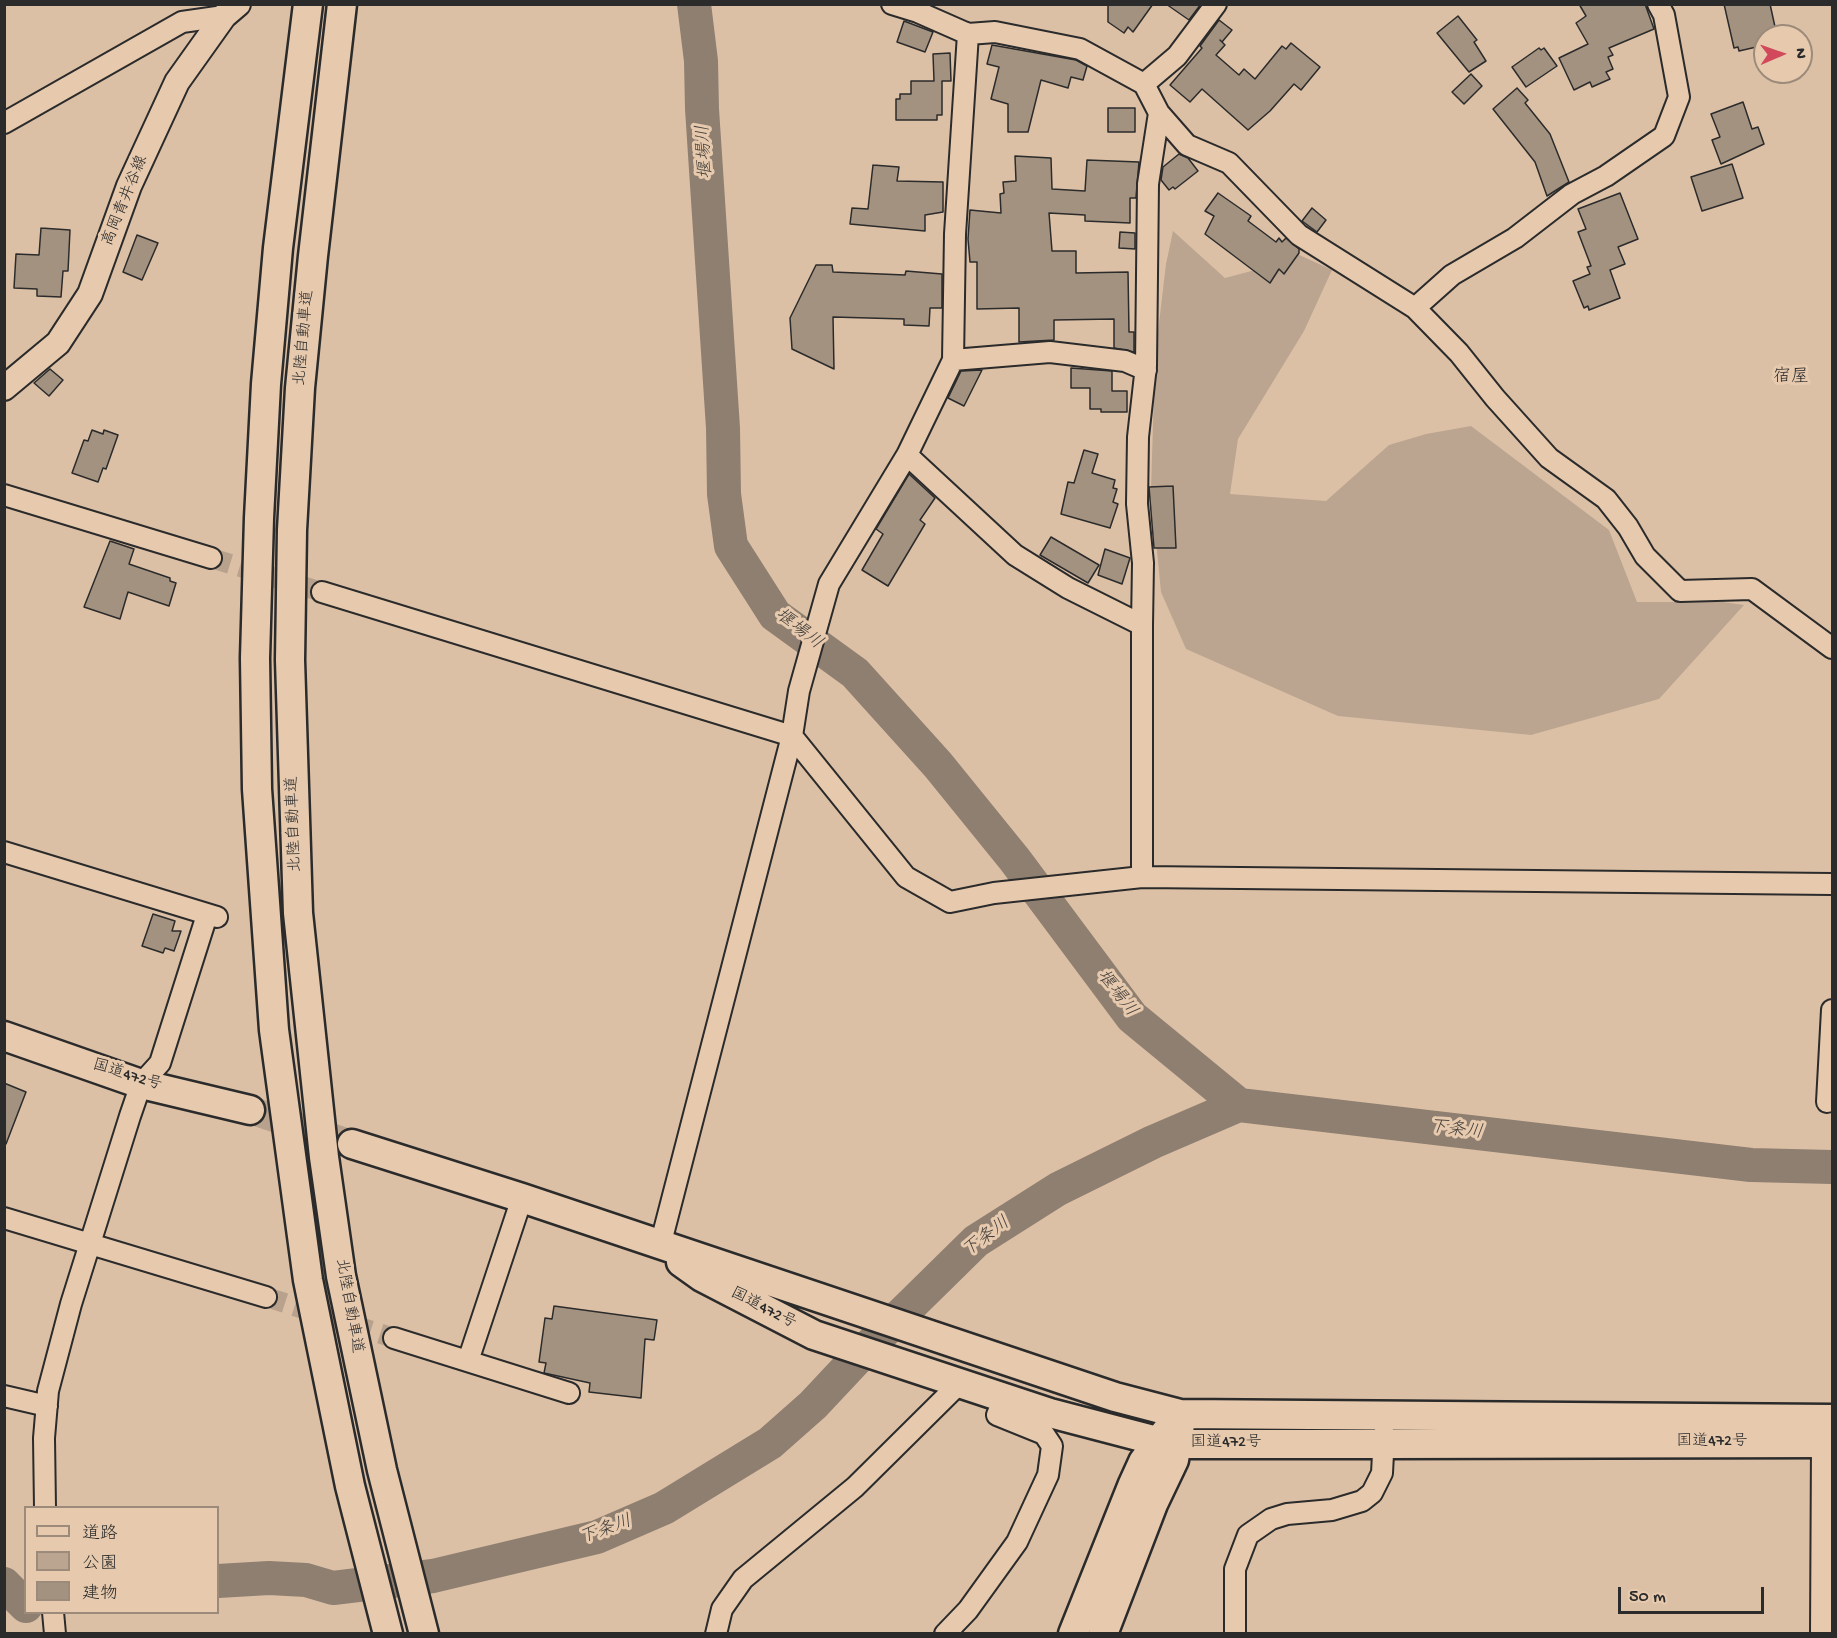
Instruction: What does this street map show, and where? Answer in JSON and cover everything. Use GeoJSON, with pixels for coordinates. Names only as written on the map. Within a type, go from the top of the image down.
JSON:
{"type":"FeatureCollection","features":[{"type":"Feature","properties":{"kind":"highway","name":"北陸自動車道"},"geometry":{"type":"LineString","coordinates":[[308,4],[278,248],[266,384],[255,658],[257,789],[264,915],[276,1052],[322,1378],[388,1634]]}},
{"type":"Feature","properties":{"kind":"highway","name":"北陸自動車道"},"geometry":{"type":"LineString","coordinates":[[342,4],[300,388],[292,530],[290,660],[298,901],[308,1012],[341,1276],[363,1387],[402,1555],[424,1634]]}},
{"type":"Feature","properties":{"kind":"highway","name":"国道472号"},"geometry":{"type":"LineString","coordinates":[[4,1036],[141,1084],[250,1110]]}},
{"type":"Feature","properties":{"kind":"highway","name":"国道472号"},"geometry":{"type":"LineString","coordinates":[[352,1144],[522,1198],[1148,1408],[1180,1414],[1384,1416],[1829,1435]]}},
{"type":"Feature","properties":{"kind":"highway","name":"国道472号"},"geometry":{"type":"LineString","coordinates":[[660,1246],[702,1277],[814,1335],[1104,1429],[1168,1443],[1384,1444],[1829,1435]]}},
{"type":"Feature","properties":{"kind":"highway"},"geometry":{"type":"LineString","coordinates":[[322,1378],[340,1489],[377,1634]]}},
{"type":"Feature","properties":{"kind":"highway"},"geometry":{"type":"LineString","coordinates":[[1073,1634],[1133,1484],[1168,1443],[1180,1414]]}},
{"type":"Feature","properties":{"kind":"highway"},"geometry":{"type":"LineString","coordinates":[[1103,1634],[1153,1504],[1174,1460],[1168,1443]]}},
{"type":"Feature","properties":{"kind":"main road","name":"高岡青井谷線"},"geometry":{"type":"LineString","coordinates":[[4,388],[58,343],[90,294],[129,186],[177,82],[231,10]]}},
{"type":"Feature","properties":{"kind":"street"},"geometry":{"type":"LineString","coordinates":[[892,4],[918,12],[968,34],[995,32],[1080,49],[1144,84],[1159,113],[1187,145],[1229,163],[1299,235],[1415,308],[1459,353],[1495,398],[1549,458],[1606,499],[1628,527],[1645,556],[1680,591],[1752,589],[1833,648]]}},
{"type":"Feature","properties":{"kind":"street"},"geometry":{"type":"LineString","coordinates":[[1144,84],[1178,56],[1202,27],[1216,4]]}},
{"type":"Feature","properties":{"kind":"street"},"geometry":{"type":"LineString","coordinates":[[1415,308],[1452,275],[1515,238],[1572,194],[1605,176],[1664,136],[1679,97],[1664,15],[1658,4]]}},
{"type":"Feature","properties":{"kind":"street"},"geometry":{"type":"LineString","coordinates":[[4,123],[182,22],[231,10]]}},
{"type":"Feature","properties":{"kind":"street"},"geometry":{"type":"LineString","coordinates":[[660,1246],[792,736],[799,691],[829,584],[907,455],[934,404],[953,360],[955,234],[968,34]]}},
{"type":"Feature","properties":{"kind":"street"},"geometry":{"type":"LineString","coordinates":[[1142,877],[1143,563],[1137,504],[1138,437],[1146,370],[1148,184],[1159,113]]}},
{"type":"Feature","properties":{"kind":"street"},"geometry":{"type":"LineString","coordinates":[[953,360],[1050,352],[1125,361],[1146,370]]}},
{"type":"Feature","properties":{"kind":"street"},"geometry":{"type":"LineString","coordinates":[[907,455],[1015,555],[1068,588],[1142,626]]}},
{"type":"Feature","properties":{"kind":"street"},"geometry":{"type":"LineString","coordinates":[[4,495],[211,558]]}},
{"type":"Feature","properties":{"kind":"street"},"geometry":{"type":"LineString","coordinates":[[322,592],[792,736],[906,877],[950,902],[994,893],[1142,877],[1833,884]]}},
{"type":"Feature","properties":{"kind":"street"},"geometry":{"type":"LineString","coordinates":[[4,852],[212,916],[160,1063],[141,1084],[88,1244],[48,1391],[44,1438],[45,1506]]}},
{"type":"Feature","properties":{"kind":"street"},"geometry":{"type":"LineString","coordinates":[[1827,1102],[1833,1010]]}},
{"type":"Feature","properties":{"kind":"street"},"geometry":{"type":"LineString","coordinates":[[468,1361],[522,1198]]}},
{"type":"Feature","properties":{"kind":"street"},"geometry":{"type":"LineString","coordinates":[[4,1218],[266,1297]]}},
{"type":"Feature","properties":{"kind":"street"},"geometry":{"type":"LineString","coordinates":[[394,1338],[569,1393]]}},
{"type":"Feature","properties":{"kind":"street"},"geometry":{"type":"LineString","coordinates":[[716,1634],[722,1609],[743,1579],[855,1486],[960,1383]]}},
{"type":"Feature","properties":{"kind":"street"},"geometry":{"type":"LineString","coordinates":[[4,1396],[47,1406]]}},
{"type":"Feature","properties":{"kind":"street"},"geometry":{"type":"LineString","coordinates":[[945,1634],[968,1610],[1017,1542],[1048,1475],[1052,1446],[1044,1434],[997,1415],[1004,1398]]}},
{"type":"Feature","properties":{"kind":"street"},"geometry":{"type":"LineString","coordinates":[[1235,1634],[1235,1569],[1248,1535],[1271,1518],[1287,1514],[1332,1510],[1362,1501],[1372,1493],[1378,1482],[1384,1444],[1384,1416]]}},
{"type":"Feature","properties":{"kind":"street"},"geometry":{"type":"LineString","coordinates":[[1821,1634],[1829,1435]]}},
{"type":"Feature","properties":{"kind":"street"},"geometry":{"type":"LineString","coordinates":[[53,1614],[55,1634]]}},
{"type":"Feature","properties":{"kind":"green space"},"geometry":{"type":"Polygon","coordinates":[[[1173,231],[1225,278],[1255,270],[1282,247],[1332,270],[1304,331],[1238,439],[1230,494],[1326,501],[1389,445],[1426,434],[1471,426],[1609,530],[1637,602],[1723,602],[1744,605],[1659,699],[1531,735],[1338,716],[1186,649],[1161,592],[1151,490],[1155,357],[1166,264],[1173,231]]]}},
{"type":"Feature","properties":{"kind":"building"},"geometry":{"type":"Polygon","coordinates":[[[1108,4],[1153,4],[1133,32],[1128,27],[1124,33],[1108,22],[1108,4]]]}},
{"type":"Feature","properties":{"kind":"building"},"geometry":{"type":"Polygon","coordinates":[[[1166,4],[1201,4],[1189,20],[1166,4]]]}},
{"type":"Feature","properties":{"kind":"building"},"geometry":{"type":"Polygon","coordinates":[[[1579,4],[1645,4],[1654,29],[1609,48],[1613,55],[1608,57],[1613,69],[1606,72],[1610,79],[1592,87],[1590,82],[1574,90],[1559,58],[1588,44],[1576,23],[1586,16],[1579,4]]]}},
{"type":"Feature","properties":{"kind":"building"},"geometry":{"type":"Polygon","coordinates":[[[1724,4],[1770,4],[1774,24],[1753,24],[1753,48],[1739,51],[1738,47],[1734,48],[1724,4]]]}},
{"type":"Feature","properties":{"kind":"building"},"geometry":{"type":"Polygon","coordinates":[[[1458,16],[1477,40],[1474,42],[1486,61],[1469,72],[1437,33],[1458,16]]]}},
{"type":"Feature","properties":{"kind":"building"},"geometry":{"type":"Polygon","coordinates":[[[1219,20],[1232,30],[1222,42],[1225,45],[1216,55],[1239,75],[1244,69],[1255,79],[1282,46],[1286,49],[1291,43],[1320,67],[1301,90],[1294,84],[1270,111],[1248,130],[1202,89],[1190,102],[1170,85],[1202,48],[1200,46],[1219,20]]]}},
{"type":"Feature","properties":{"kind":"building"},"geometry":{"type":"Polygon","coordinates":[[[904,21],[933,32],[925,52],[897,42],[904,21]]]}},
{"type":"Feature","properties":{"kind":"building"},"geometry":{"type":"Polygon","coordinates":[[[992,45],[1076,60],[1087,66],[1083,80],[1071,77],[1068,88],[1041,80],[1028,132],[1008,132],[1008,104],[991,99],[999,67],[987,64],[992,45]]]}},
{"type":"Feature","properties":{"kind":"building"},"geometry":{"type":"Polygon","coordinates":[[[1539,48],[1541,50],[1544,48],[1557,66],[1526,87],[1512,67],[1539,48]]]}},
{"type":"Feature","properties":{"kind":"building"},"geometry":{"type":"Polygon","coordinates":[[[950,53],[951,81],[942,81],[942,115],[937,115],[937,120],[896,120],[896,99],[900,99],[900,94],[911,94],[911,81],[934,81],[933,54],[950,53]]]}},
{"type":"Feature","properties":{"kind":"building"},"geometry":{"type":"Polygon","coordinates":[[[1471,74],[1482,86],[1464,104],[1452,92],[1471,74]]]}},
{"type":"Feature","properties":{"kind":"building"},"geometry":{"type":"Polygon","coordinates":[[[1517,88],[1528,100],[1525,103],[1550,134],[1569,182],[1547,196],[1535,162],[1493,109],[1517,88]]]}},
{"type":"Feature","properties":{"kind":"building"},"geometry":{"type":"Polygon","coordinates":[[[1743,102],[1752,129],[1758,127],[1764,144],[1721,164],[1712,140],[1720,137],[1711,114],[1743,102]]]}},
{"type":"Feature","properties":{"kind":"building"},"geometry":{"type":"Polygon","coordinates":[[[1108,108],[1135,108],[1135,132],[1108,132],[1108,108]]]}},
{"type":"Feature","properties":{"kind":"building"},"geometry":{"type":"Polygon","coordinates":[[[1179,154],[1188,158],[1198,171],[1175,189],[1173,187],[1169,190],[1161,180],[1163,167],[1179,154]]]}},
{"type":"Feature","properties":{"kind":"building"},"geometry":{"type":"Polygon","coordinates":[[[1015,156],[1051,158],[1052,189],[1085,191],[1087,160],[1139,162],[1136,198],[1130,198],[1130,223],[1085,221],[1085,215],[1049,213],[1052,251],[1076,251],[1076,273],[1128,272],[1129,332],[1134,332],[1134,352],[1114,348],[1114,319],[1054,320],[1054,340],[1019,342],[1019,308],[977,309],[977,262],[970,262],[968,239],[970,210],[1001,213],[1000,194],[1004,193],[1003,182],[1016,181],[1015,156]]]}},
{"type":"Feature","properties":{"kind":"building"},"geometry":{"type":"Polygon","coordinates":[[[1732,164],[1743,198],[1702,211],[1691,177],[1732,164]]]}},
{"type":"Feature","properties":{"kind":"building"},"geometry":{"type":"Polygon","coordinates":[[[873,165],[899,167],[897,181],[943,182],[943,212],[925,215],[925,231],[850,224],[852,208],[868,209],[873,165]]]}},
{"type":"Feature","properties":{"kind":"building"},"geometry":{"type":"Polygon","coordinates":[[[1218,193],[1251,216],[1248,221],[1276,242],[1279,238],[1282,242],[1286,238],[1299,249],[1299,253],[1284,274],[1279,269],[1270,283],[1205,234],[1214,216],[1205,211],[1218,193]]]}},
{"type":"Feature","properties":{"kind":"building"},"geometry":{"type":"Polygon","coordinates":[[[1620,193],[1638,239],[1618,247],[1625,264],[1610,270],[1620,298],[1589,310],[1588,306],[1584,308],[1573,281],[1590,274],[1587,267],[1591,266],[1578,232],[1586,229],[1578,209],[1620,193]]]}},
{"type":"Feature","properties":{"kind":"building"},"geometry":{"type":"Polygon","coordinates":[[[1312,208],[1326,220],[1317,232],[1302,221],[1312,208]]]}},
{"type":"Feature","properties":{"kind":"building"},"geometry":{"type":"Polygon","coordinates":[[[41,228],[70,230],[68,271],[63,271],[61,297],[37,296],[37,289],[14,288],[16,254],[39,255],[41,228]]]}},
{"type":"Feature","properties":{"kind":"building"},"geometry":{"type":"Polygon","coordinates":[[[1120,232],[1135,233],[1135,249],[1119,248],[1120,232]]]}},
{"type":"Feature","properties":{"kind":"building"},"geometry":{"type":"Polygon","coordinates":[[[137,235],[158,243],[142,280],[123,272],[137,235]]]}},
{"type":"Feature","properties":{"kind":"building"},"geometry":{"type":"Polygon","coordinates":[[[816,265],[832,265],[833,272],[905,275],[906,271],[942,274],[942,308],[930,308],[929,326],[904,325],[904,319],[833,317],[834,369],[792,349],[790,318],[816,265]]]}},
{"type":"Feature","properties":{"kind":"building"},"geometry":{"type":"Polygon","coordinates":[[[1071,368],[1112,371],[1112,391],[1127,391],[1127,412],[1101,412],[1101,409],[1090,409],[1090,388],[1071,388],[1071,368]]]}},
{"type":"Feature","properties":{"kind":"building"},"geometry":{"type":"Polygon","coordinates":[[[50,369],[63,380],[49,396],[34,383],[50,369]]]}},
{"type":"Feature","properties":{"kind":"building"},"geometry":{"type":"Polygon","coordinates":[[[982,370],[964,406],[948,398],[961,371],[982,370]]]}},
{"type":"Feature","properties":{"kind":"building"},"geometry":{"type":"Polygon","coordinates":[[[92,430],[103,434],[104,430],[118,435],[106,469],[103,468],[98,482],[72,473],[84,440],[88,441],[92,430]]]}},
{"type":"Feature","properties":{"kind":"building"},"geometry":{"type":"Polygon","coordinates":[[[1084,450],[1098,454],[1092,473],[1115,480],[1113,488],[1117,489],[1113,502],[1118,504],[1110,528],[1061,514],[1068,482],[1074,483],[1084,450]]]}},
{"type":"Feature","properties":{"kind":"building"},"geometry":{"type":"Polygon","coordinates":[[[909,474],[935,498],[920,520],[925,524],[888,586],[862,570],[883,534],[876,529],[909,474]]]}},
{"type":"Feature","properties":{"kind":"building"},"geometry":{"type":"Polygon","coordinates":[[[1173,486],[1176,548],[1154,548],[1149,487],[1173,486]]]}},
{"type":"Feature","properties":{"kind":"building"},"geometry":{"type":"Polygon","coordinates":[[[1051,537],[1099,565],[1088,583],[1040,555],[1051,537]]]}},
{"type":"Feature","properties":{"kind":"building"},"geometry":{"type":"Polygon","coordinates":[[[110,541],[134,549],[129,564],[170,578],[170,581],[176,583],[169,606],[128,592],[120,619],[84,607],[110,541]]]}},
{"type":"Feature","properties":{"kind":"building"},"geometry":{"type":"Polygon","coordinates":[[[1105,549],[1130,558],[1122,584],[1098,575],[1105,549]]]}},
{"type":"Feature","properties":{"kind":"building"},"geometry":{"type":"Polygon","coordinates":[[[153,914],[175,921],[172,931],[181,931],[174,951],[165,948],[163,953],[142,946],[153,914]]]}},
{"type":"Feature","properties":{"kind":"building"},"geometry":{"type":"Polygon","coordinates":[[[4,1083],[26,1092],[6,1144],[4,1144],[4,1083]]]}},
{"type":"Feature","properties":{"kind":"building"},"geometry":{"type":"Polygon","coordinates":[[[554,1306],[657,1320],[654,1340],[645,1339],[641,1398],[589,1392],[590,1383],[544,1373],[546,1363],[539,1362],[545,1318],[552,1319],[554,1306]]]}},
{"type":"Feature","properties":{"kind":"waterway","name":"堰場川"},"geometry":{"type":"LineString","coordinates":[[694,4],[701,61],[702,109],[723,428],[724,494],[731,546],[775,615],[855,673],[938,765],[1015,860],[1132,1017],[1239,1105]]}},
{"type":"Feature","properties":{"kind":"waterway","name":"下条川"},"geometry":{"type":"LineString","coordinates":[[219,1581],[269,1578],[306,1580],[333,1588],[433,1576],[597,1537],[664,1508],[770,1443],[813,1405],[859,1356],[976,1241],[1058,1189],[1153,1142],[1239,1105],[1751,1165],[1832,1167]]}},
{"type":"Feature","properties":{"kind":"waterway","name":"下条川"},"geometry":{"type":"LineString","coordinates":[[4,1584],[24,1604]]}},
{"type":"Feature","properties":{"kind":"tunnel"},"geometry":{"type":"LineString","coordinates":[[211,558],[322,592]]}},
{"type":"Feature","properties":{"kind":"tunnel"},"geometry":{"type":"LineString","coordinates":[[250,1110],[352,1144]]}},
{"type":"Feature","properties":{"kind":"tunnel"},"geometry":{"type":"LineString","coordinates":[[266,1297],[394,1338]]}},
{"type":"Feature","properties":{"kind":"district","name":"宿屋"},"geometry":{"type":"Point","coordinates":[1791,378]}}]}
